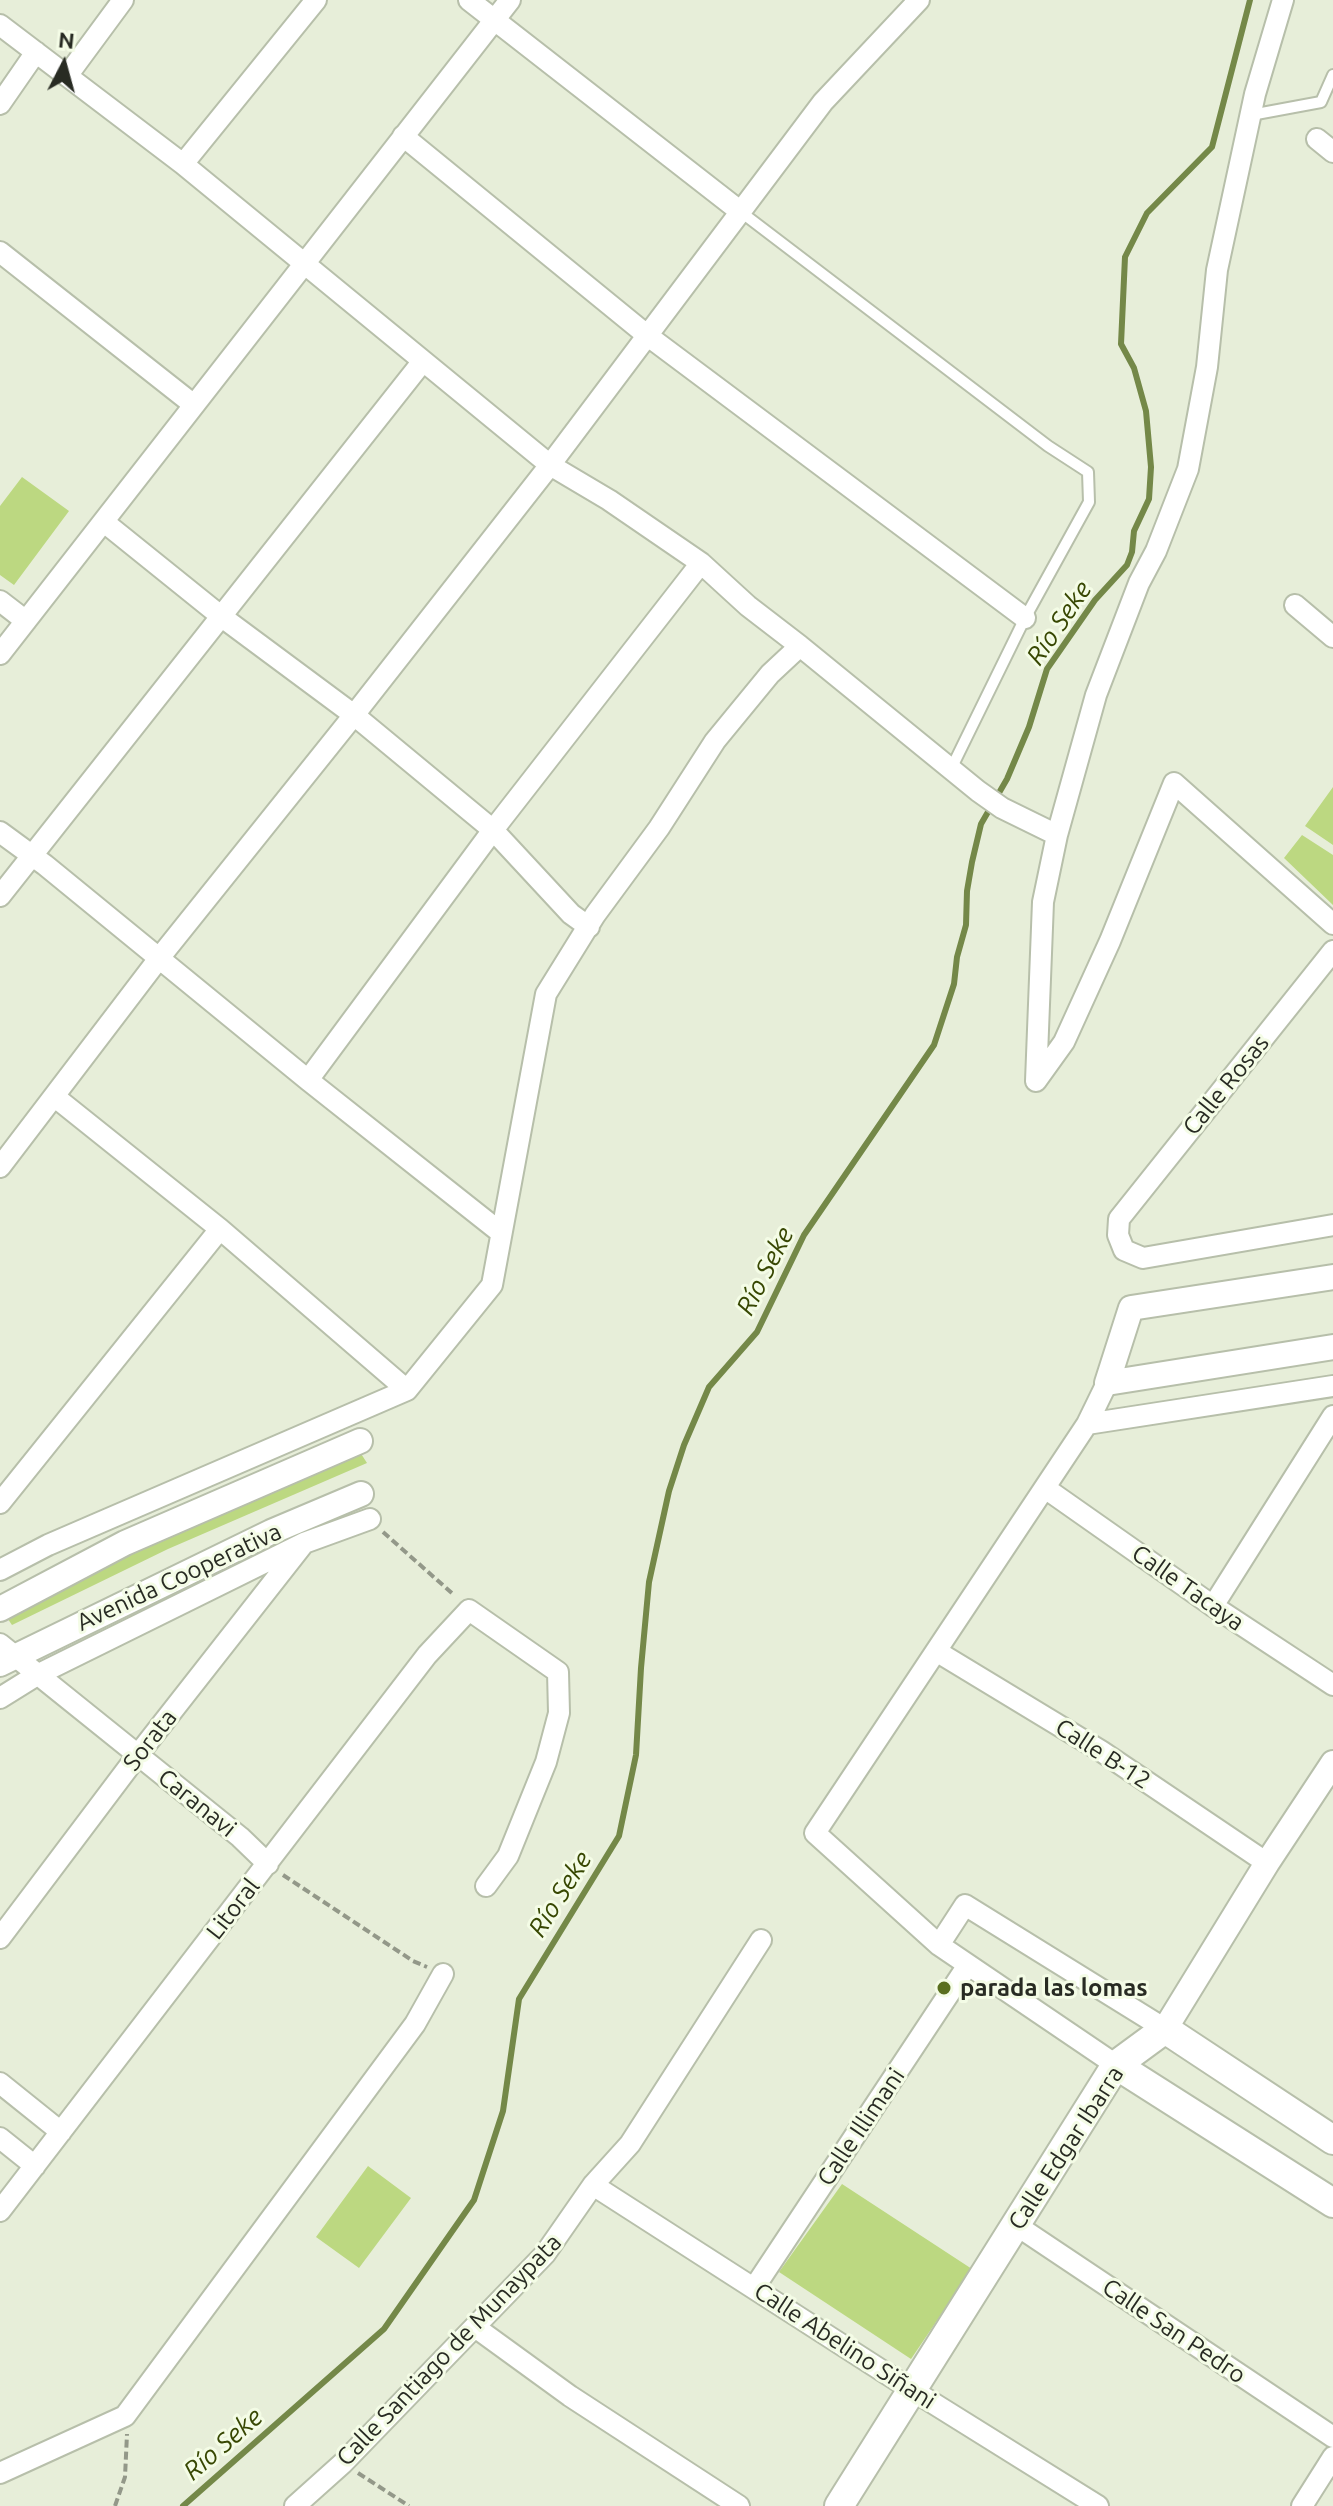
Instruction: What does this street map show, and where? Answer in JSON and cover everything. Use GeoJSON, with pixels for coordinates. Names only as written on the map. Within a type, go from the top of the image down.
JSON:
{"type":"FeatureCollection","features":[{"type":"Feature","properties":{"kind":"main road","name":"Calle Edgar Ibarra"},"geometry":{"type":"LineString","coordinates":[[839,2506],[1116,2065],[1165,2029]]}},
{"type":"Feature","properties":{"kind":"main road"},"geometry":{"type":"LineString","coordinates":[[1165,2029],[1331,2133]]}},
{"type":"Feature","properties":{"kind":"main road"},"geometry":{"type":"LineString","coordinates":[[1116,2065],[1333,2203]]}},
{"type":"Feature","properties":{"kind":"street"},"geometry":{"type":"LineString","coordinates":[[67,76],[123,0]]}},
{"type":"Feature","properties":{"kind":"street"},"geometry":{"type":"LineString","coordinates":[[183,164],[316,0]]}},
{"type":"Feature","properties":{"kind":"street"},"geometry":{"type":"LineString","coordinates":[[469,0],[741,212]]}},
{"type":"Feature","properties":{"kind":"street"},"geometry":{"type":"LineString","coordinates":[[0,654],[510,0]]}},
{"type":"Feature","properties":{"kind":"street"},"geometry":{"type":"LineString","coordinates":[[0,1167],[160,957],[550,465],[823,102],[919,0]]}},
{"type":"Feature","properties":{"kind":"street"},"geometry":{"type":"LineString","coordinates":[[1283,0],[1251,115],[1217,270],[1207,367],[1188,469],[1156,551],[1139,583],[1096,695],[1057,835],[1043,902],[1036,1081],[1064,1042],[1110,941],[1174,783],[1333,924]]}},
{"type":"Feature","properties":{"kind":"street"},"geometry":{"type":"LineString","coordinates":[[0,25],[183,164],[550,465],[609,500],[701,563],[738,598],[978,791],[1002,808],[1057,835]]}},
{"type":"Feature","properties":{"kind":"street"},"geometry":{"type":"LineString","coordinates":[[0,104],[36,52]]}},
{"type":"Feature","properties":{"kind":"street"},"geometry":{"type":"LineString","coordinates":[[403,136],[648,336],[1025,618]]}},
{"type":"Feature","properties":{"kind":"street"},"geometry":{"type":"LineString","coordinates":[[0,252],[194,405]]}},
{"type":"Feature","properties":{"kind":"street"},"geometry":{"type":"LineString","coordinates":[[0,896],[423,361]]}},
{"type":"Feature","properties":{"kind":"street"},"geometry":{"type":"LineString","coordinates":[[104,522],[222,617],[354,715],[493,830],[571,914],[589,927]]}},
{"type":"Feature","properties":{"kind":"street"},"geometry":{"type":"LineString","coordinates":[[308,1080],[493,830],[701,563]]}},
{"type":"Feature","properties":{"kind":"street"},"geometry":{"type":"LineString","coordinates":[[0,601],[26,621]]}},
{"type":"Feature","properties":{"kind":"street"},"geometry":{"type":"LineString","coordinates":[[1295,605],[1333,637]]}},
{"type":"Feature","properties":{"kind":"street"},"geometry":{"type":"LineString","coordinates":[[0,1570],[48,1545],[407,1390],[492,1285],[546,994],[595,915],[659,828],[715,741],[770,674],[800,646]]}},
{"type":"Feature","properties":{"kind":"street"},"geometry":{"type":"LineString","coordinates":[[0,832],[500,1232]]}},
{"type":"Feature","properties":{"kind":"street","name":"Calle Rosas"},"geometry":{"type":"LineString","coordinates":[[1333,951],[1119,1219],[1118,1235],[1124,1250],[1143,1258],[1333,1225]]}},
{"type":"Feature","properties":{"kind":"street"},"geometry":{"type":"LineString","coordinates":[[55,1097],[220,1229],[407,1390]]}},
{"type":"Feature","properties":{"kind":"street"},"geometry":{"type":"LineString","coordinates":[[0,1503],[220,1229]]}},
{"type":"Feature","properties":{"kind":"street"},"geometry":{"type":"LineString","coordinates":[[1116,2065],[939,1945],[815,1833],[1087,1424],[1107,1383],[1131,1308],[1333,1277]]}},
{"type":"Feature","properties":{"kind":"street"},"geometry":{"type":"LineString","coordinates":[[1107,1383],[1333,1347]]}},
{"type":"Feature","properties":{"kind":"street"},"geometry":{"type":"LineString","coordinates":[[1087,1424],[1333,1386]]}},
{"type":"Feature","properties":{"kind":"street"},"geometry":{"type":"LineString","coordinates":[[1213,1606],[1333,1416]]}},
{"type":"Feature","properties":{"kind":"street","name":"Avenida Cooperativa"},"geometry":{"type":"LineString","coordinates":[[0,1609],[125,1543],[360,1441]]}},
{"type":"Feature","properties":{"kind":"street","name":"Calle Tacaya"},"geometry":{"type":"LineString","coordinates":[[1045,1488],[1213,1606],[1333,1685]]}},
{"type":"Feature","properties":{"kind":"street","name":"Avenida Cooperativa"},"geometry":{"type":"LineString","coordinates":[[5,1655],[271,1532],[361,1494]]}},
{"type":"Feature","properties":{"kind":"street"},"geometry":{"type":"LineString","coordinates":[[0,1698],[37,1675],[304,1543],[370,1519]]}},
{"type":"Feature","properties":{"kind":"street","name":"Sorata"},"geometry":{"type":"LineString","coordinates":[[0,1938],[137,1756],[304,1543]]}},
{"type":"Feature","properties":{"kind":"street"},"geometry":{"type":"LineString","coordinates":[[469,1610],[558,1672],[559,1713],[546,1762],[508,1856],[486,1886]]}},
{"type":"Feature","properties":{"kind":"street","name":"Litoral"},"geometry":{"type":"LineString","coordinates":[[0,2211],[427,1655],[469,1610]]}},
{"type":"Feature","properties":{"kind":"street","name":"Calle B-12"},"geometry":{"type":"LineString","coordinates":[[936,1651],[1101,1751],[1267,1863]]}},
{"type":"Feature","properties":{"kind":"street","name":"Caranavi"},"geometry":{"type":"LineString","coordinates":[[5,1655],[37,1675],[240,1837],[268,1864]]}},
{"type":"Feature","properties":{"kind":"street","name":"Calle Edgar Ibarra"},"geometry":{"type":"LineString","coordinates":[[1165,2029],[1267,1863],[1333,1763]]}},
{"type":"Feature","properties":{"kind":"street"},"geometry":{"type":"LineString","coordinates":[[939,1945],[965,1905],[1165,2029]]}},
{"type":"Feature","properties":{"kind":"street","name":"Calle Santiago de Munaypata"},"geometry":{"type":"LineString","coordinates":[[295,2506],[343,2463],[545,2254],[593,2185],[630,2144],[761,1940]]}},
{"type":"Feature","properties":{"kind":"street","name":"Calle Illimani"},"geometry":{"type":"LineString","coordinates":[[754,2288],[968,1965]]}},
{"type":"Feature","properties":{"kind":"street"},"geometry":{"type":"LineString","coordinates":[[0,2473],[125,2416],[415,2024],[443,1974]]}},
{"type":"Feature","properties":{"kind":"street"},"geometry":{"type":"LineString","coordinates":[[0,2083],[61,2132]]}},
{"type":"Feature","properties":{"kind":"street"},"geometry":{"type":"LineString","coordinates":[[0,2138],[35,2166]]}},
{"type":"Feature","properties":{"kind":"street","name":"Calle Abelino Siñani"},"geometry":{"type":"LineString","coordinates":[[593,2185],[1087,2503]]}},
{"type":"Feature","properties":{"kind":"street","name":"Calle San Pedro"},"geometry":{"type":"LineString","coordinates":[[1016,2225],[1333,2437]]}},
{"type":"Feature","properties":{"kind":"street"},"geometry":{"type":"LineString","coordinates":[[475,2327],[570,2396],[739,2506]]}},
{"type":"Feature","properties":{"kind":"street"},"geometry":{"type":"LineString","coordinates":[[1302,2506],[1333,2457]]}},
{"type":"Feature","properties":{"kind":"lane"},"geometry":{"type":"LineString","coordinates":[[1251,115],[1321,102],[1333,75]]}},
{"type":"Feature","properties":{"kind":"lane"},"geometry":{"type":"LineString","coordinates":[[741,212],[1057,452],[1088,472],[1089,502],[1025,618],[951,769]]}},
{"type":"Feature","properties":{"kind":"path"},"geometry":{"type":"LineString","coordinates":[[370,1519],[402,1551],[439,1579],[469,1610]]}},
{"type":"Feature","properties":{"kind":"path"},"geometry":{"type":"LineString","coordinates":[[268,1864],[413,1961],[443,1974]]}},
{"type":"Feature","properties":{"kind":"path"},"geometry":{"type":"LineString","coordinates":[[115,2506],[125,2477],[128,2444],[125,2416]]}},
{"type":"Feature","properties":{"kind":"path"},"geometry":{"type":"LineString","coordinates":[[343,2463],[409,2506]]}},
{"type":"Feature","properties":{"kind":"green space"},"geometry":{"type":"Polygon","coordinates":[[[22,477],[69,511],[14,585],[0,575],[0,506],[22,477]]]}},
{"type":"Feature","properties":{"kind":"green space"},"geometry":{"type":"Polygon","coordinates":[[[1333,787],[1333,845],[1305,826],[1333,787]]]}},
{"type":"Feature","properties":{"kind":"green space"},"geometry":{"type":"Polygon","coordinates":[[[1302,835],[1333,855],[1333,905],[1284,858],[1302,835]]]}},
{"type":"Feature","properties":{"kind":"green space"},"geometry":{"type":"Polygon","coordinates":[[[358,1449],[367,1463],[168,1549],[12,1625],[1,1609],[358,1449]]]}},
{"type":"Feature","properties":{"kind":"green space"},"geometry":{"type":"Polygon","coordinates":[[[368,2166],[411,2198],[359,2268],[316,2237],[368,2166]]]}},
{"type":"Feature","properties":{"kind":"green space"},"geometry":{"type":"Polygon","coordinates":[[[842,2184],[972,2269],[911,2359],[779,2272],[842,2184]]]}},
{"type":"Feature","properties":{"kind":"waterway","name":"Río Seke"},"geometry":{"type":"LineString","coordinates":[[183,2506],[384,2329],[474,2200],[503,2111],[519,1999],[619,1836],[636,1755],[649,1582],[669,1491],[684,1445],[709,1387],[757,1332],[804,1235],[934,1045],[954,984],[957,957],[966,925],[967,891],[981,824],[1007,779],[1029,727],[1047,669],[1095,600],[1127,565],[1132,552],[1134,531],[1149,499],[1151,467],[1146,411],[1134,368],[1121,344],[1125,257],[1147,213],[1212,147],[1250,0]]}},
{"type":"Feature","properties":{"kind":"place","name":"parada las lomas"},"geometry":{"type":"Point","coordinates":[944,1988]}}]}
